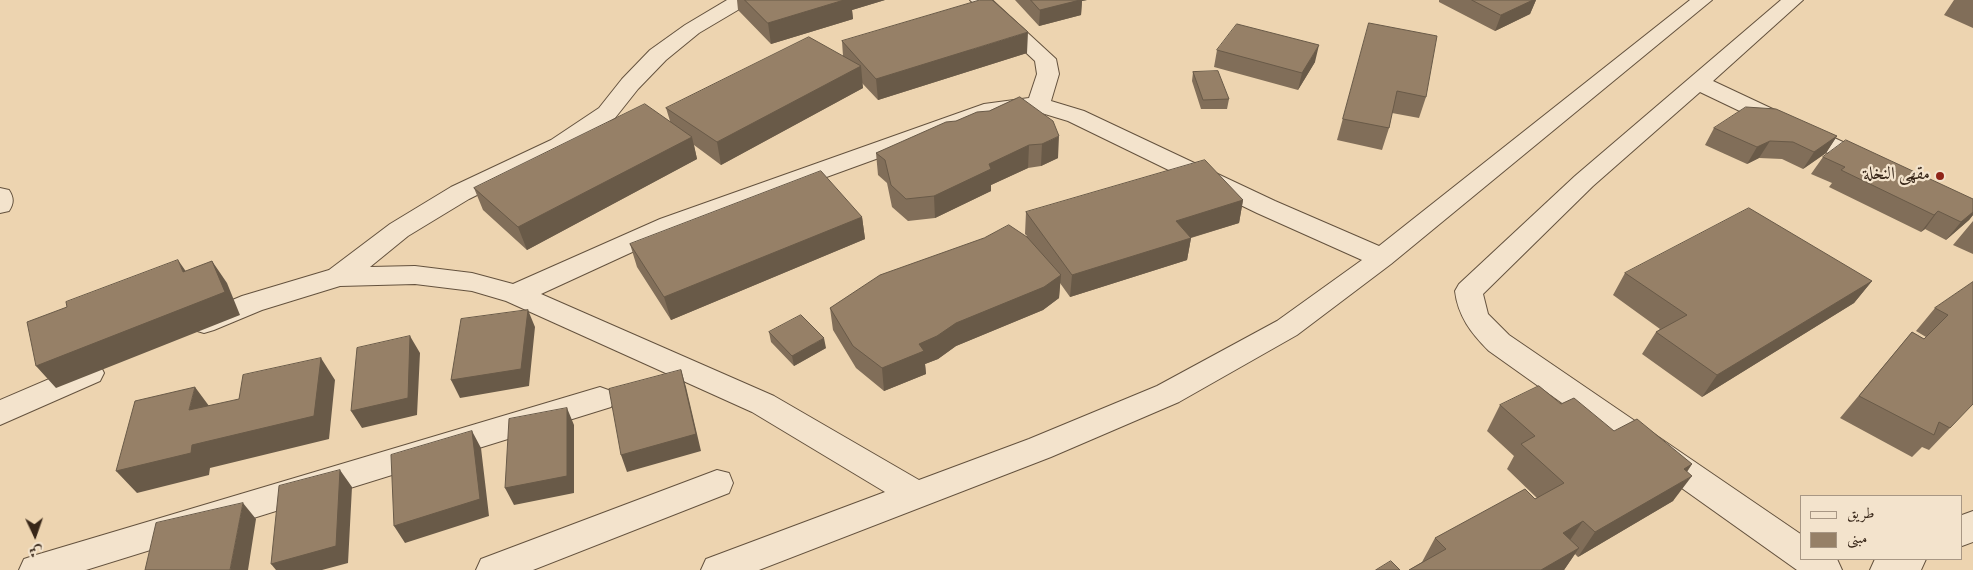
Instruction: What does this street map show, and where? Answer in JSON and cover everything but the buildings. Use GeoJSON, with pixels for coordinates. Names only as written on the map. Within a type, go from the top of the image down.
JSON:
{"type":"FeatureCollection","features":[{"type":"Feature","properties":{"kind":"street"},"geometry":{"type":"LineString","coordinates":[[339,277],[399,230],[460,193],[559,145],[607,113],[630,84],[658,55],[692,29],[741,0]]}},
{"type":"Feature","properties":{"kind":"street"},"geometry":{"type":"LineString","coordinates":[[980,0],[1045,59],[1048,74],[1039,103]]}},
{"type":"Feature","properties":{"kind":"street"},"geometry":{"type":"LineString","coordinates":[[718,570],[1040,448],[1168,394],[1287,328],[1382,258],[1702,0]]}},
{"type":"Feature","properties":{"kind":"street"},"geometry":{"type":"LineString","coordinates":[[1793,0],[1584,181],[1469,291],[1471,309],[1482,327],[1499,343],[1800,553]]}},
{"type":"Feature","properties":{"kind":"street"},"geometry":{"type":"LineString","coordinates":[[1697,82],[1884,171]]}},
{"type":"Feature","properties":{"kind":"street"},"geometry":{"type":"LineString","coordinates":[[515,294],[669,225],[992,109],[1024,103],[1054,106],[1266,207],[1382,258]]}},
{"type":"Feature","properties":{"kind":"street"},"geometry":{"type":"LineString","coordinates":[[0,196],[0,205]]}},
{"type":"Feature","properties":{"kind":"street"},"geometry":{"type":"LineString","coordinates":[[183,332],[252,304],[339,277],[415,275],[472,282],[515,294],[591,326],[763,404],[918,495]]}},
{"type":"Feature","properties":{"kind":"street"},"geometry":{"type":"LineString","coordinates":[[0,413],[113,362]]}},
{"type":"Feature","properties":{"kind":"street"},"geometry":{"type":"LineString","coordinates":[[36,570],[600,399]]}},
{"type":"Feature","properties":{"kind":"street"},"geometry":{"type":"LineString","coordinates":[[492,570],[717,483]]}},
{"type":"Feature","properties":{"kind":"street"},"geometry":{"type":"LineString","coordinates":[[1810,560],[1825,570]]}},
{"type":"Feature","properties":{"kind":"street"},"geometry":{"type":"LineString","coordinates":[[1887,570],[1906,560]]}},
{"type":"Feature","properties":{"kind":"place","name":"مقهى النخلة"},"geometry":{"type":"Point","coordinates":[1940,176]}}]}
